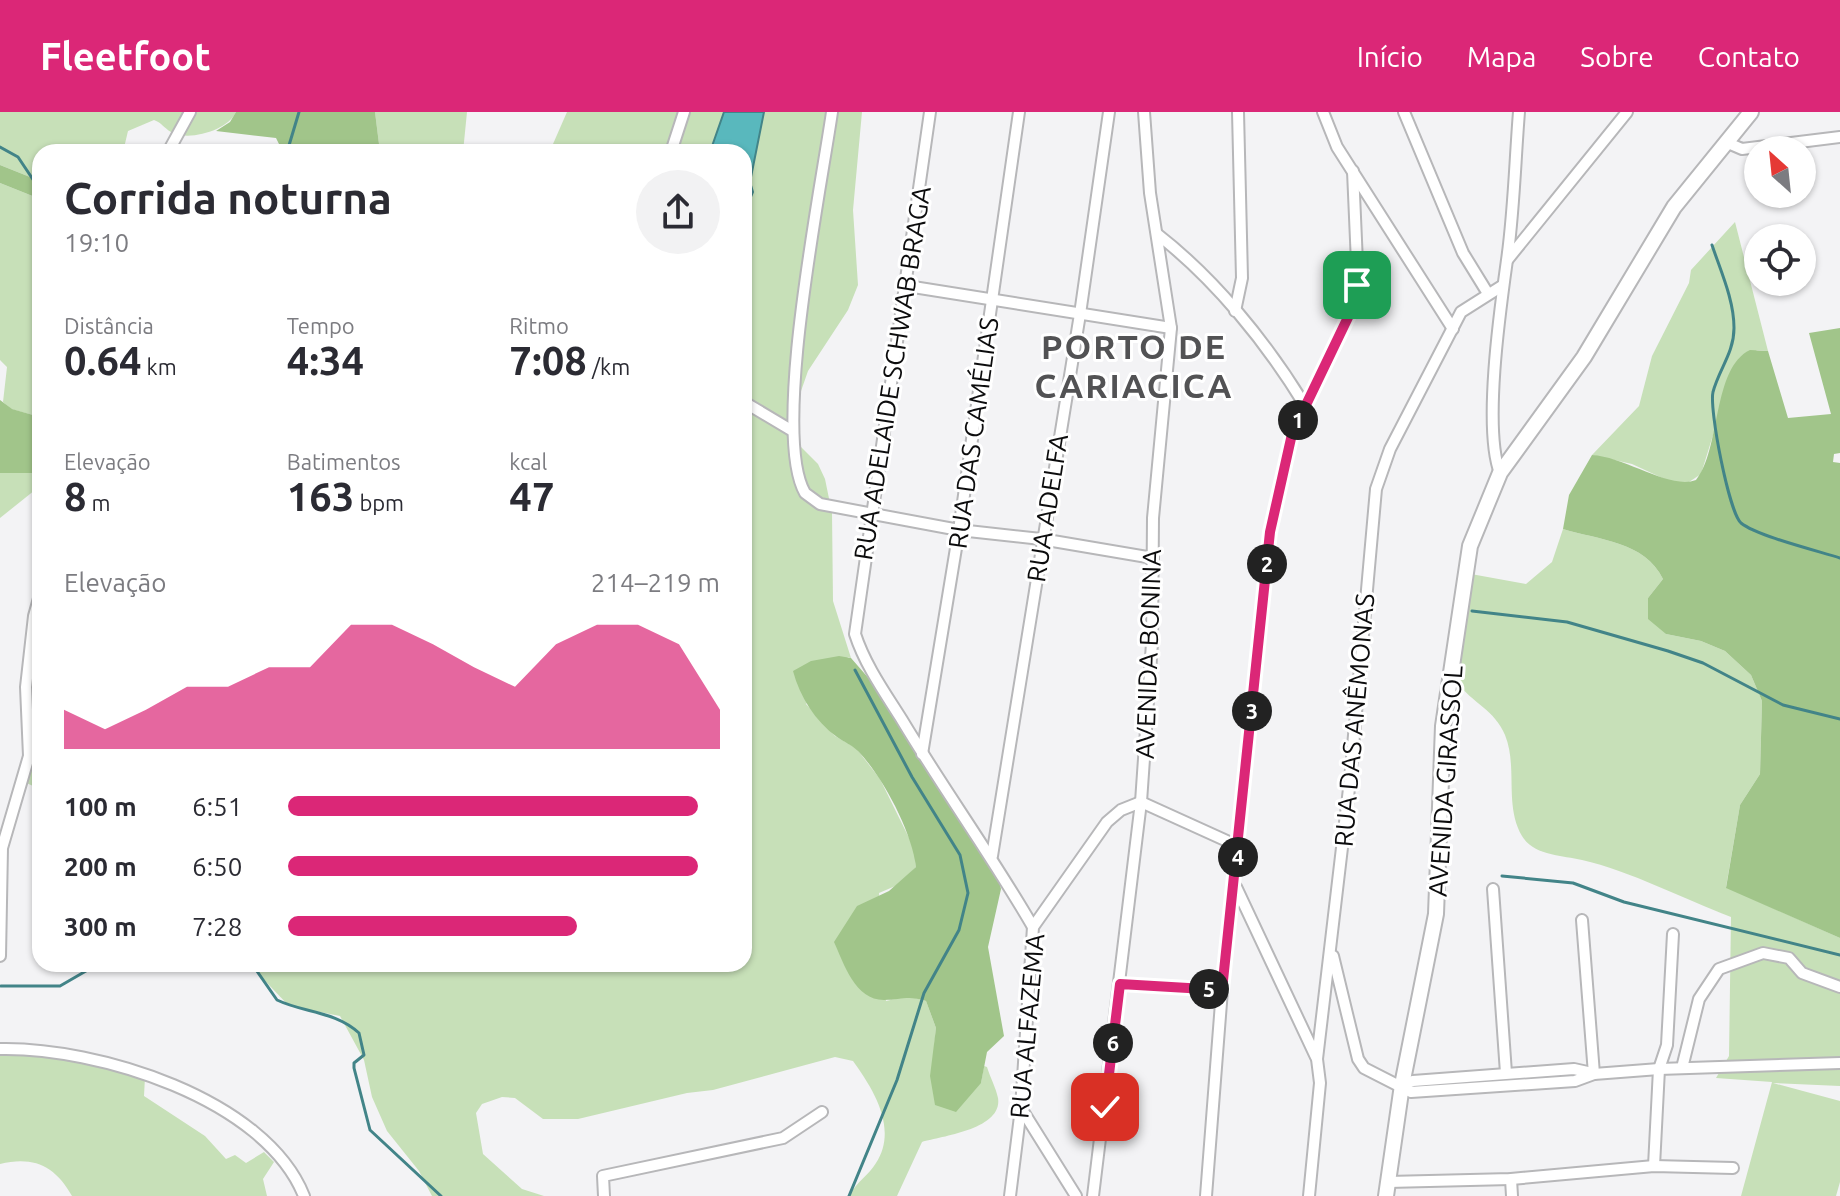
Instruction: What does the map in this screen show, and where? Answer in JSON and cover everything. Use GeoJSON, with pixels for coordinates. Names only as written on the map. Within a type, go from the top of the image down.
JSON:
{"type":"FeatureCollection","features":[{"type":"Feature","properties":{"kind":"street"},"geometry":{"type":"LineString","coordinates":[[172,144],[190,112]]}},
{"type":"Feature","properties":{"kind":"street"},"geometry":{"type":"LineString","coordinates":[[674,144],[684,112]]}},
{"type":"Feature","properties":{"kind":"street"},"geometry":{"type":"LineString","coordinates":[[832,112],[792,398],[791,430],[800,485],[811,499],[820,504],[959,530],[1041,539],[1153,558]]}},
{"type":"Feature","properties":{"kind":"street","name":"RUA ADELAIDE SCHWAB BRAGA"},"geometry":{"type":"LineString","coordinates":[[922,754],[865,660],[855,634],[930,112]]}},
{"type":"Feature","properties":{"kind":"street","name":"RUA DAS CAMÉLIAS"},"geometry":{"type":"LineString","coordinates":[[922,754],[959,530],[1019,112]]}},
{"type":"Feature","properties":{"kind":"street","name":"RUA ADELFA"},"geometry":{"type":"LineString","coordinates":[[992,856],[1041,539],[1080,314],[1109,112]]}},
{"type":"Feature","properties":{"kind":"street","name":"AVENIDA BONINA"},"geometry":{"type":"LineString","coordinates":[[1093,1196],[1141,802],[1153,518],[1171,328],[1150,193],[1144,112]]}},
{"type":"Feature","properties":{"kind":"street"},"geometry":{"type":"LineString","coordinates":[[1235,311],[1242,278],[1238,112]]}},
{"type":"Feature","properties":{"kind":"street"},"geometry":{"type":"LineString","coordinates":[[1323,112],[1337,147],[1453,329]]}},
{"type":"Feature","properties":{"kind":"street"},"geometry":{"type":"LineString","coordinates":[[1404,112],[1463,253],[1487,292]]}},
{"type":"Feature","properties":{"kind":"street"},"geometry":{"type":"LineString","coordinates":[[1500,473],[1492,440],[1502,286],[1507,260],[1519,112]]}},
{"type":"Feature","properties":{"kind":"street"},"geometry":{"type":"LineString","coordinates":[[1507,260],[1627,112]]}},
{"type":"Feature","properties":{"kind":"street","name":"AVENIDA GIRASSOL"},"geometry":{"type":"LineString","coordinates":[[1387,1189],[1402,1085],[1436,914],[1443,726],[1468,561],[1478,522],[1500,473],[1584,357],[1674,207],[1751,112]]}},
{"type":"Feature","properties":{"kind":"street"},"geometry":{"type":"LineString","coordinates":[[1728,143],[1742,149],[1840,137]]}},
{"type":"Feature","properties":{"kind":"street"},"geometry":{"type":"LineString","coordinates":[[1206,1196],[1222,990],[1236,885],[1270,532],[1292,434],[1353,307],[1357,274],[1353,171]]}},
{"type":"Feature","properties":{"kind":"street"},"geometry":{"type":"LineString","coordinates":[[1157,234],[1190,261],[1235,311],[1304,404]]}},
{"type":"Feature","properties":{"kind":"street"},"geometry":{"type":"LineString","coordinates":[[907,286],[1171,328]]}},
{"type":"Feature","properties":{"kind":"street","name":"RUA DAS ANÊMONAS"},"geometry":{"type":"LineString","coordinates":[[1309,1196],[1320,1083],[1317,1059],[1376,489],[1390,449],[1466,306],[1502,286]]}},
{"type":"Feature","properties":{"kind":"street"},"geometry":{"type":"LineString","coordinates":[[752,407],[791,430]]}},
{"type":"Feature","properties":{"kind":"street"},"geometry":{"type":"LineString","coordinates":[[0,956],[3,822],[29,756],[26,687],[32,647]]}},
{"type":"Feature","properties":{"kind":"street"},"geometry":{"type":"LineString","coordinates":[[922,754],[992,856],[1033,927]]}},
{"type":"Feature","properties":{"kind":"street"},"geometry":{"type":"LineString","coordinates":[[1141,802],[1238,846]]}},
{"type":"Feature","properties":{"kind":"street","name":"RUA ALFAZEMA"},"geometry":{"type":"LineString","coordinates":[[1010,1196],[1021,1108],[1033,927],[1107,822],[1121,810],[1141,802]]}},
{"type":"Feature","properties":{"kind":"street"},"geometry":{"type":"LineString","coordinates":[[1236,885],[1317,1059]]}},
{"type":"Feature","properties":{"kind":"street"},"geometry":{"type":"LineString","coordinates":[[1493,889],[1506,1073]]}},
{"type":"Feature","properties":{"kind":"street"},"geometry":{"type":"LineString","coordinates":[[1582,920],[1594,1074]]}},
{"type":"Feature","properties":{"kind":"street"},"geometry":{"type":"LineString","coordinates":[[1654,1166],[1659,1069],[1667,1045],[1673,934]]}},
{"type":"Feature","properties":{"kind":"street"},"geometry":{"type":"LineString","coordinates":[[1331,946],[1358,1059],[1364,1068],[1411,1092],[1575,1081],[1594,1074],[1659,1069],[1840,1063]]}},
{"type":"Feature","properties":{"kind":"street"},"geometry":{"type":"LineString","coordinates":[[1682,1068],[1699,999],[1719,969],[1763,953],[1789,958],[1802,973],[1840,987]]}},
{"type":"Feature","properties":{"kind":"street"},"geometry":{"type":"LineString","coordinates":[[1120,984],[1222,990]]}},
{"type":"Feature","properties":{"kind":"street"},"geometry":{"type":"LineString","coordinates":[[0,1039],[0,1049],[83,1055],[188,1091],[215,1105],[266,1143],[304,1196]]}},
{"type":"Feature","properties":{"kind":"street"},"geometry":{"type":"LineString","coordinates":[[1402,1085],[1413,1081],[1574,1069],[1594,1074]]}},
{"type":"Feature","properties":{"kind":"street"},"geometry":{"type":"LineString","coordinates":[[1021,1108],[1076,1196]]}},
{"type":"Feature","properties":{"kind":"street"},"geometry":{"type":"LineString","coordinates":[[604,1196],[603,1176],[783,1138],[822,1112]]}},
{"type":"Feature","properties":{"kind":"street"},"geometry":{"type":"LineString","coordinates":[[1387,1189],[1654,1166],[1733,1168]]}},
{"type":"Feature","properties":{"kind":"street"},"geometry":{"type":"LineString","coordinates":[[1511,1179],[1512,1196]]}},
{"type":"Feature","properties":{"kind":"green space"},"geometry":{"type":"Polygon","coordinates":[[[0,112],[236,112],[217,129],[197,135],[179,135],[154,120],[128,131],[125,144],[32,144],[32,178],[0,165],[0,112]]]}},
{"type":"Feature","properties":{"kind":"green space"},"geometry":{"type":"Polygon","coordinates":[[[236,112],[375,112],[379,144],[279,144],[276,138],[216,131],[230,122],[236,112]]]}},
{"type":"Feature","properties":{"kind":"green space"},"geometry":{"type":"Polygon","coordinates":[[[375,112],[467,112],[464,144],[379,144],[375,112]]]}},
{"type":"Feature","properties":{"kind":"green space"},"geometry":{"type":"Polygon","coordinates":[[[567,112],[724,112],[713,144],[553,144],[567,112]]]}},
{"type":"Feature","properties":{"kind":"green space"},"geometry":{"type":"Polygon","coordinates":[[[764,112],[862,112],[853,210],[858,285],[848,310],[808,371],[793,414],[794,440],[818,464],[825,479],[832,513],[833,601],[851,658],[848,657],[806,704],[835,736],[856,748],[880,779],[914,848],[916,867],[900,884],[879,893],[886,1001],[908,996],[926,1001],[936,1028],[934,1049],[981,1083],[984,1066],[987,1067],[998,1098],[997,1109],[982,1124],[922,1142],[897,1196],[849,1196],[876,1163],[885,1137],[881,1110],[869,1084],[853,1061],[835,1057],[713,1090],[687,1093],[578,1119],[543,1119],[515,1098],[502,1097],[482,1104],[476,1113],[483,1154],[522,1189],[544,1196],[432,1196],[419,1171],[387,1131],[372,1097],[364,1060],[340,1016],[289,1006],[257,972],[752,972],[752,173],[764,112]]]}},
{"type":"Feature","properties":{"kind":"green space"},"geometry":{"type":"Polygon","coordinates":[[[0,165],[32,178],[32,196],[0,183],[0,165]]]}},
{"type":"Feature","properties":{"kind":"green space"},"geometry":{"type":"Polygon","coordinates":[[[0,183],[32,196],[32,415],[11,409],[3,402],[7,367],[0,360],[0,183]]]}},
{"type":"Feature","properties":{"kind":"green space"},"geometry":{"type":"Polygon","coordinates":[[[1735,222],[1744,257],[1744,296],[1754,296],[1768,351],[1757,350],[1734,367],[1701,474],[1689,482],[1673,483],[1632,464],[1592,455],[1639,406],[1652,356],[1689,283],[1691,270],[1735,222]]]}},
{"type":"Feature","properties":{"kind":"green space"},"geometry":{"type":"Polygon","coordinates":[[[1840,328],[1840,453],[1834,454],[1833,462],[1840,463],[1840,938],[1726,888],[1740,805],[1760,774],[1762,701],[1751,675],[1725,651],[1701,641],[1666,634],[1648,619],[1648,598],[1663,579],[1645,557],[1619,544],[1563,529],[1569,495],[1592,455],[1619,461],[1674,481],[1696,480],[1710,450],[1729,374],[1738,360],[1750,350],[1768,351],[1788,418],[1831,414],[1809,333],[1840,328]]]}},
{"type":"Feature","properties":{"kind":"green space"},"geometry":{"type":"Polygon","coordinates":[[[0,400],[12,409],[32,415],[32,473],[0,473],[0,400]]]}},
{"type":"Feature","properties":{"kind":"green space"},"geometry":{"type":"Polygon","coordinates":[[[0,473],[32,473],[32,492],[0,518],[0,473]]]}},
{"type":"Feature","properties":{"kind":"green space"},"geometry":{"type":"Polygon","coordinates":[[[1563,529],[1619,544],[1645,557],[1663,579],[1648,598],[1666,634],[1701,641],[1725,651],[1751,675],[1762,701],[1760,774],[1740,805],[1726,887],[1840,938],[1840,1086],[1773,1083],[1840,1101],[1840,1182],[1836,1196],[1741,1196],[1772,1082],[1716,1078],[1729,1056],[1731,917],[1619,871],[1549,854],[1527,843],[1514,812],[1511,760],[1505,735],[1495,719],[1457,682],[1471,574],[1526,584],[1552,562],[1563,529]]]}},
{"type":"Feature","properties":{"kind":"green space"},"geometry":{"type":"Polygon","coordinates":[[[839,656],[851,658],[871,681],[994,858],[1001,889],[988,947],[1004,1036],[987,1052],[981,1083],[956,1112],[935,1105],[930,1076],[936,1028],[926,1001],[909,998],[884,1000],[865,994],[852,979],[834,942],[857,906],[889,891],[916,867],[909,838],[877,775],[858,751],[829,731],[815,716],[796,681],[793,671],[811,661],[839,656]]]}},
{"type":"Feature","properties":{"kind":"green space"},"geometry":{"type":"Polygon","coordinates":[[[32,733],[32,786],[24,782],[32,733]]]}},
{"type":"Feature","properties":{"kind":"green space"},"geometry":{"type":"Polygon","coordinates":[[[0,1055],[85,1059],[145,1077],[144,1096],[205,1136],[226,1159],[235,1155],[246,1163],[264,1152],[274,1162],[263,1179],[267,1196],[72,1196],[58,1177],[42,1166],[23,1161],[0,1164],[0,1055]]]}},
{"type":"Feature","properties":{"kind":"water"},"geometry":{"type":"Polygon","coordinates":[[[724,112],[764,112],[752,172],[752,144],[713,144],[724,112]]]}},
{"type":"Feature","properties":{"kind":"waterway"},"geometry":{"type":"LineString","coordinates":[[289,144],[299,112]]}},
{"type":"Feature","properties":{"kind":"waterway"},"geometry":{"type":"LineString","coordinates":[[0,147],[18,157],[32,178]]}},
{"type":"Feature","properties":{"kind":"waterway"},"geometry":{"type":"LineString","coordinates":[[1712,245],[1732,307],[1734,328],[1732,345],[1713,392],[1713,402],[1721,460],[1736,515],[1741,523],[1760,533],[1840,558]]}},
{"type":"Feature","properties":{"kind":"waterway"},"geometry":{"type":"LineString","coordinates":[[1472,611],[1567,622],[1668,651],[1703,663],[1783,705],[1840,719]]}},
{"type":"Feature","properties":{"kind":"waterway"},"geometry":{"type":"LineString","coordinates":[[849,1196],[897,1080],[924,993],[959,930],[968,893],[960,855],[912,777],[855,670]]}},
{"type":"Feature","properties":{"kind":"waterway"},"geometry":{"type":"LineString","coordinates":[[1502,876],[1573,883],[1624,902],[1840,955]]}},
{"type":"Feature","properties":{"kind":"waterway"},"geometry":{"type":"LineString","coordinates":[[1,986],[60,986],[84,972]]}},
{"type":"Feature","properties":{"kind":"waterway"},"geometry":{"type":"LineString","coordinates":[[258,972],[277,1000],[340,1020],[359,1033],[364,1055],[354,1063],[354,1068],[370,1130],[441,1196]]}},
{"type":"Feature","properties":{"kind":"district","name":"PORTO DE CARIACICA"},"geometry":{"type":"Point","coordinates":[1134,366]}},
{"type":"Feature","properties":{"kind":"route"},"geometry":{"type":"LineString","coordinates":[[1105,1107],[1120,984],[1222,990],[1236,885],[1270,532],[1292,434],[1353,307],[1357,285]]}}]}
